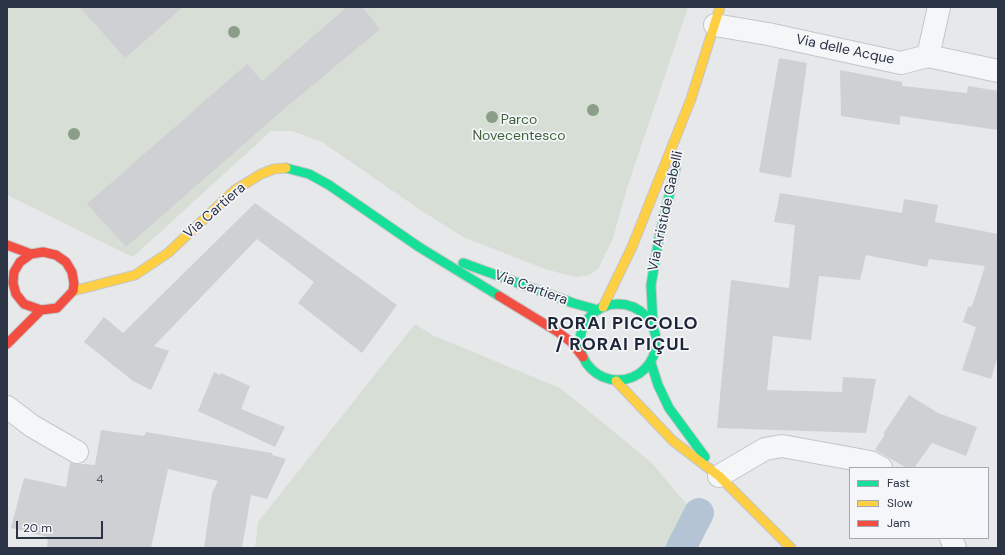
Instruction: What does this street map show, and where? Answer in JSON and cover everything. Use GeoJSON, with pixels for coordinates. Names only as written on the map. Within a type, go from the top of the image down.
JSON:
{"type":"FeatureCollection","features":[{"type":"Feature","properties":{"kind":"main road","name":"Via Aristide Gabelli"},"geometry":{"type":"LineString","coordinates":[[601,308],[632,247],[691,99],[717,16]]}},
{"type":"Feature","properties":{"kind":"main road","name":"Via Aristide Gabelli"},"geometry":{"type":"LineString","coordinates":[[653,325],[651,285],[659,238],[691,99]]}},
{"type":"Feature","properties":{"kind":"main road","name":"Via Cartiera"},"geometry":{"type":"LineString","coordinates":[[73,291],[135,275],[150,266],[168,253],[236,190],[261,174],[274,169],[288,168],[309,174],[329,185],[419,247],[558,332],[571,342],[583,356],[590,369],[608,380],[616,381],[673,441],[719,476],[791,548]]}},
{"type":"Feature","properties":{"kind":"main road"},"geometry":{"type":"LineString","coordinates":[[7,245],[31,254]]}},
{"type":"Feature","properties":{"kind":"main road","name":"Via Cartiera"},"geometry":{"type":"LineString","coordinates":[[419,247],[566,301],[601,308]]}},
{"type":"Feature","properties":{"kind":"main road"},"geometry":{"type":"LineString","coordinates":[[43,252],[56,255],[76,272],[73,291],[57,308],[41,310],[24,304],[16,294],[13,283],[14,272],[20,262],[31,254],[43,252]]}},
{"type":"Feature","properties":{"kind":"main road"},"geometry":{"type":"LineString","coordinates":[[7,263],[14,272]]}},
{"type":"Feature","properties":{"kind":"main road"},"geometry":{"type":"LineString","coordinates":[[94,276],[117,280]]}},
{"type":"Feature","properties":{"kind":"main road"},"geometry":{"type":"LineString","coordinates":[[16,313],[24,304]]}},
{"type":"Feature","properties":{"kind":"main road","name":"Via Cartiera"},"geometry":{"type":"LineString","coordinates":[[583,356],[580,342],[582,330],[589,317],[601,308],[617,304],[630,306],[644,314],[653,325]]}},
{"type":"Feature","properties":{"kind":"main road"},"geometry":{"type":"LineString","coordinates":[[7,344],[41,310]]}},
{"type":"Feature","properties":{"kind":"main road"},"geometry":{"type":"LineString","coordinates":[[616,381],[630,379],[636,376],[651,363],[656,351],[657,338],[653,325]]}},
{"type":"Feature","properties":{"kind":"main road","name":"Via Cartiera"},"geometry":{"type":"LineString","coordinates":[[651,363],[658,385],[669,408],[719,476]]}},
{"type":"Feature","properties":{"kind":"street"},"geometry":{"type":"LineString","coordinates":[[928,56],[939,7]]}},
{"type":"Feature","properties":{"kind":"street","name":"Via delle Acque"},"geometry":{"type":"LineString","coordinates":[[717,16],[768,34],[901,63],[928,56],[998,71]]}},
{"type":"Feature","properties":{"kind":"street"},"geometry":{"type":"LineString","coordinates":[[7,407],[32,426],[77,452]]}},
{"type":"Feature","properties":{"kind":"street"},"geometry":{"type":"LineString","coordinates":[[719,476],[765,449],[782,446],[870,462],[878,467]]}},
{"type":"Feature","properties":{"kind":"green space","name":"Parco Novecentesco"},"geometry":{"type":"Polygon","coordinates":[[[7,7],[688,7],[627,188],[613,238],[598,269],[589,275],[575,277],[545,269],[463,237],[419,209],[322,142],[292,131],[271,131],[133,257],[7,195],[7,7]]]}},
{"type":"Feature","properties":{"kind":"green space"},"geometry":{"type":"Polygon","coordinates":[[[415,324],[432,335],[560,388],[651,462],[689,507],[668,548],[255,548],[258,522],[415,324]]]}},
{"type":"Feature","properties":{"kind":"building"},"geometry":{"type":"Polygon","coordinates":[[[80,7],[183,7],[125,58],[80,7]]]}},
{"type":"Feature","properties":{"kind":"building"},"geometry":{"type":"Polygon","coordinates":[[[347,7],[362,7],[380,29],[284,109],[126,247],[87,204],[247,64],[262,81],[347,7]]]}},
{"type":"Feature","properties":{"kind":"building"},"geometry":{"type":"Polygon","coordinates":[[[779,58],[807,63],[791,178],[759,172],[779,58]]]}},
{"type":"Feature","properties":{"kind":"building"},"geometry":{"type":"Polygon","coordinates":[[[840,70],[902,82],[902,86],[967,93],[968,86],[998,91],[998,130],[900,116],[900,125],[841,116],[840,70]]]}},
{"type":"Feature","properties":{"kind":"building"},"geometry":{"type":"Polygon","coordinates":[[[780,193],[902,213],[904,199],[938,205],[935,222],[998,234],[998,355],[991,379],[962,370],[976,327],[963,322],[968,307],[972,306],[985,266],[929,259],[927,267],[866,255],[860,280],[819,276],[811,340],[773,336],[767,390],[842,392],[843,377],[876,379],[866,433],[717,428],[731,280],[789,288],[795,225],[774,222],[780,193]]]}},
{"type":"Feature","properties":{"kind":"building"},"geometry":{"type":"Polygon","coordinates":[[[255,203],[397,305],[362,353],[298,303],[314,282],[257,239],[154,346],[169,351],[151,390],[133,381],[84,342],[104,317],[123,333],[255,203]]]}},
{"type":"Feature","properties":{"kind":"building"},"geometry":{"type":"Polygon","coordinates":[[[214,372],[220,375],[221,373],[250,386],[241,409],[285,427],[275,447],[198,411],[214,372]]]}},
{"type":"Feature","properties":{"kind":"building"},"geometry":{"type":"Polygon","coordinates":[[[909,395],[938,413],[977,427],[966,456],[932,443],[915,467],[905,467],[875,450],[885,434],[883,434],[909,395]]]}},
{"type":"Feature","properties":{"kind":"building"},"geometry":{"type":"Polygon","coordinates":[[[101,430],[144,436],[146,432],[272,453],[272,455],[286,459],[267,499],[251,495],[242,548],[204,548],[212,493],[218,481],[168,469],[151,548],[47,548],[48,537],[11,528],[24,478],[66,487],[70,463],[95,465],[101,430]]]}},
{"type":"Feature","properties":{"kind":"waterway"},"geometry":{"type":"LineString","coordinates":[[681,548],[699,513]]}},
{"type":"Feature","properties":{"kind":"traffic: fast"},"geometry":{"type":"LineString","coordinates":[[653,325],[651,285],[659,238],[676,167]]}},
{"type":"Feature","properties":{"kind":"traffic: fast"},"geometry":{"type":"LineString","coordinates":[[286,168],[309,174],[329,185],[419,247],[499,296]]}},
{"type":"Feature","properties":{"kind":"traffic: fast"},"geometry":{"type":"LineString","coordinates":[[463,263],[573,303],[598,310]]}},
{"type":"Feature","properties":{"kind":"traffic: fast"},"geometry":{"type":"LineString","coordinates":[[611,304],[625,304],[639,310],[650,321],[656,335],[656,342],[656,349],[653,357],[645,369],[639,374],[625,380],[611,380],[597,374],[586,363],[580,349],[580,335],[586,321],[597,310],[611,304]]}},
{"type":"Feature","properties":{"kind":"traffic: fast"},"geometry":{"type":"LineString","coordinates":[[651,363],[658,385],[669,408],[705,457]]}},
{"type":"Feature","properties":{"kind":"traffic: slow"},"geometry":{"type":"LineString","coordinates":[[603,307],[632,247],[691,99],[720,7]]}},
{"type":"Feature","properties":{"kind":"traffic: slow"},"geometry":{"type":"LineString","coordinates":[[73,291],[135,275],[168,253],[235,190],[261,174],[274,169],[286,168]]}},
{"type":"Feature","properties":{"kind":"traffic: slow"},"geometry":{"type":"LineString","coordinates":[[616,381],[673,441],[719,476],[791,548]]}},
{"type":"Feature","properties":{"kind":"traffic: jam"},"geometry":{"type":"LineString","coordinates":[[7,245],[31,254]]}},
{"type":"Feature","properties":{"kind":"traffic: jam"},"geometry":{"type":"LineString","coordinates":[[43,252],[56,255],[66,262],[72,272],[74,284],[73,291],[57,308],[41,310],[24,304],[16,294],[13,283],[14,272],[20,262],[31,254],[43,252]]}},
{"type":"Feature","properties":{"kind":"traffic: jam"},"geometry":{"type":"LineString","coordinates":[[499,296],[558,332],[571,342],[583,357]]}},
{"type":"Feature","properties":{"kind":"traffic: jam"},"geometry":{"type":"LineString","coordinates":[[7,344],[41,310]]}},
{"type":"Feature","properties":{"kind":"district","name":"RORAI PICCOLO / RORAI PIÇUL"},"geometry":{"type":"Point","coordinates":[623,334]}}]}
